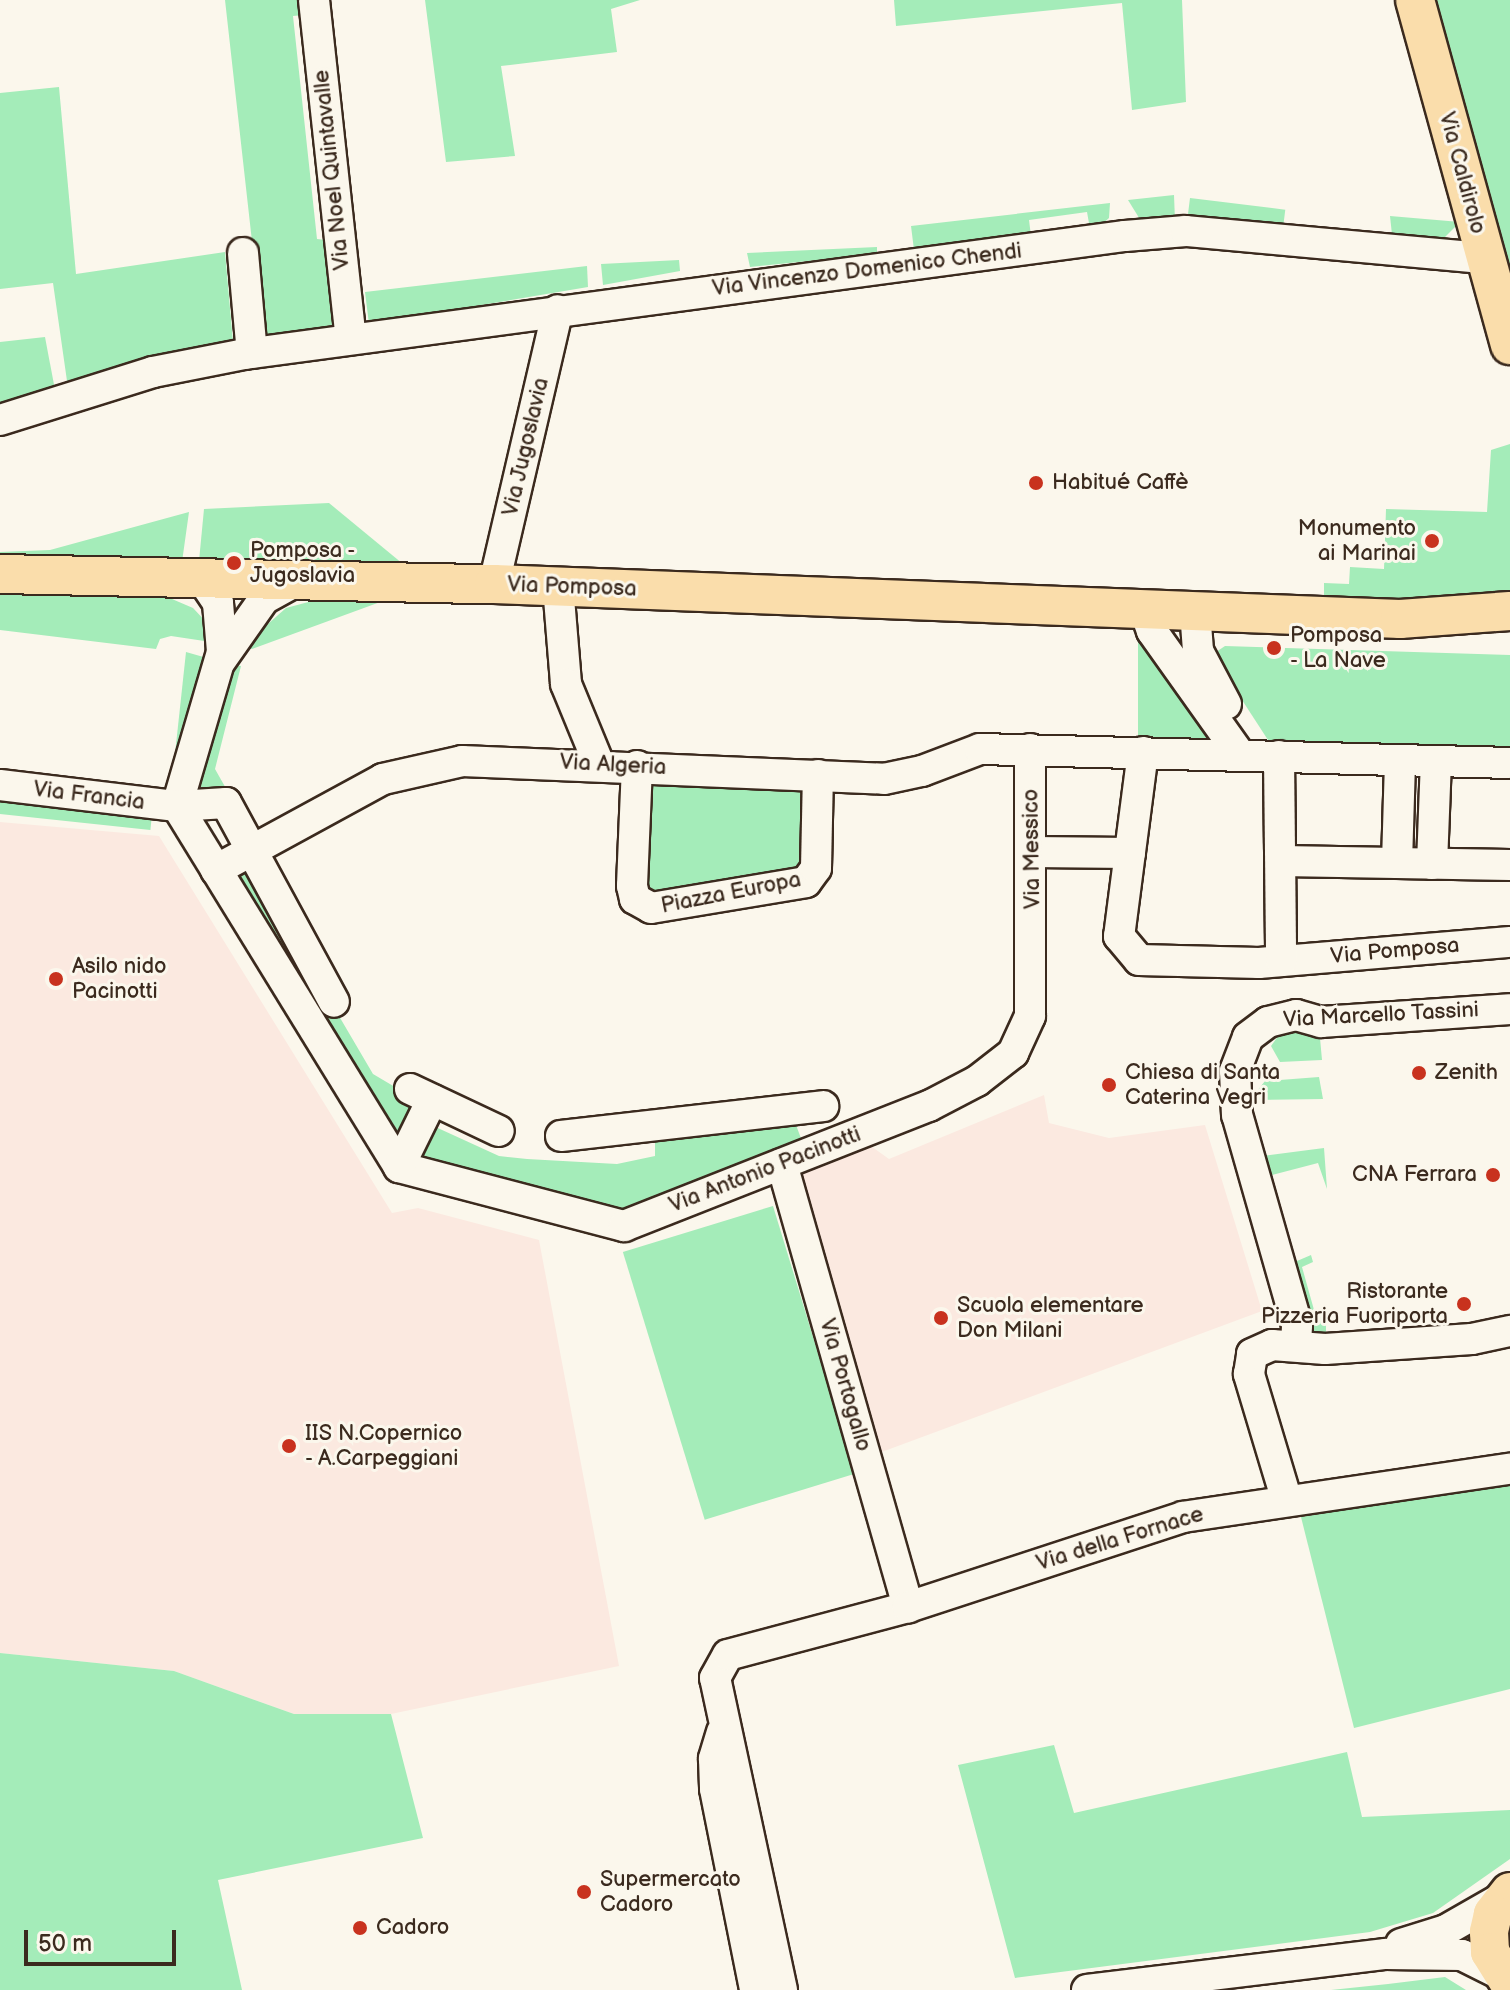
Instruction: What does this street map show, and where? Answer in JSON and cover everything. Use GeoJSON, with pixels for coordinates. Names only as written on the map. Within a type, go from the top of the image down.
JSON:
{"type":"FeatureCollection","features":[{"type":"Feature","properties":{"kind":"main road","name":"Via Caldirolo"},"geometry":{"type":"LineString","coordinates":[[1415,0],[1510,345]]}},
{"type":"Feature","properties":{"kind":"main road","name":"Via Pomposa"},"geometry":{"type":"LineString","coordinates":[[0,574],[302,578],[558,586],[1400,619],[1510,611]]}},
{"type":"Feature","properties":{"kind":"main road","name":"Via Pomposa"},"geometry":{"type":"LineString","coordinates":[[1400,619],[1430,628],[1510,635]]}},
{"type":"Feature","properties":{"kind":"main road"},"geometry":{"type":"LineString","coordinates":[[1505,1979],[1489,1932],[1509,1894]]}},
{"type":"Feature","properties":{"kind":"street","name":"Via Noel Quintavalle"},"geometry":{"type":"LineString","coordinates":[[314,0],[351,339]]}},
{"type":"Feature","properties":{"kind":"street","name":"Via Vincenzo Domenico Chendi"},"geometry":{"type":"LineString","coordinates":[[0,420],[153,372],[252,353],[558,310],[1165,232],[1484,258]]}},
{"type":"Feature","properties":{"kind":"street"},"geometry":{"type":"LineString","coordinates":[[243,253],[252,353]]}},
{"type":"Feature","properties":{"kind":"street","name":"Via Jugoslavia"},"geometry":{"type":"LineString","coordinates":[[494,584],[558,310]]}},
{"type":"Feature","properties":{"kind":"street"},"geometry":{"type":"LineString","coordinates":[[200,576],[218,603],[220,661],[177,806],[399,1167]]}},
{"type":"Feature","properties":{"kind":"street"},"geometry":{"type":"LineString","coordinates":[[220,661],[264,599],[302,578]]}},
{"type":"Feature","properties":{"kind":"street"},"geometry":{"type":"LineString","coordinates":[[558,586],[566,684],[599,764]]}},
{"type":"Feature","properties":{"kind":"street"},"geometry":{"type":"LineString","coordinates":[[1144,608],[1152,631],[1260,756]]}},
{"type":"Feature","properties":{"kind":"street"},"geometry":{"type":"LineString","coordinates":[[1195,610],[1194,631],[1207,674],[1260,756],[1282,861],[1281,961]]}},
{"type":"Feature","properties":{"kind":"street"},"geometry":{"type":"LineString","coordinates":[[1030,749],[1510,763]]}},
{"type":"Feature","properties":{"kind":"street","name":"Via Algeria"},"geometry":{"type":"LineString","coordinates":[[216,870],[383,779],[422,767],[485,760],[884,779],[922,771],[969,750],[1030,749]]}},
{"type":"Feature","properties":{"kind":"street","name":"Via Messico"},"geometry":{"type":"LineString","coordinates":[[1030,749],[1033,949]]}},
{"type":"Feature","properties":{"kind":"street","name":"Via Pomposa"},"geometry":{"type":"LineString","coordinates":[[1143,752],[1119,936],[1139,960],[1281,961],[1510,942]]}},
{"type":"Feature","properties":{"kind":"street"},"geometry":{"type":"LineString","coordinates":[[1397,863],[1400,760]]}},
{"type":"Feature","properties":{"kind":"street"},"geometry":{"type":"LineString","coordinates":[[1432,864],[1436,761]]}},
{"type":"Feature","properties":{"kind":"street","name":"Piazza Europa"},"geometry":{"type":"LineString","coordinates":[[637,766],[632,886],[635,899],[651,908],[806,882],[816,868],[818,775]]}},
{"type":"Feature","properties":{"kind":"street","name":"Via Francia"},"geometry":{"type":"LineString","coordinates":[[0,785],[177,806]]}},
{"type":"Feature","properties":{"kind":"street"},"geometry":{"type":"LineString","coordinates":[[177,806],[226,803],[328,990],[294,995]]}},
{"type":"Feature","properties":{"kind":"street"},"geometry":{"type":"LineString","coordinates":[[1032,852],[1130,853]]}},
{"type":"Feature","properties":{"kind":"street"},"geometry":{"type":"LineString","coordinates":[[1282,861],[1510,865]]}},
{"type":"Feature","properties":{"kind":"street","name":"Via Antonio Pacinotti"},"geometry":{"type":"LineString","coordinates":[[399,1167],[624,1226],[938,1102],[1005,1060],[1027,1030],[1033,949]]}},
{"type":"Feature","properties":{"kind":"street","name":"Via Marcello Tassini"},"geometry":{"type":"LineString","coordinates":[[1284,1345],[1291,1304],[1237,1115],[1235,1071],[1248,1037],[1268,1022],[1296,1015],[1321,1022],[1510,1009]]}},
{"type":"Feature","properties":{"kind":"street"},"geometry":{"type":"LineString","coordinates":[[399,1167],[421,1094],[499,1131]]}},
{"type":"Feature","properties":{"kind":"street","name":"Via Antonio Pacinotti"},"geometry":{"type":"LineString","coordinates":[[561,1136],[815,1107],[821,1148]]}},
{"type":"Feature","properties":{"kind":"street","name":"Via Portogallo"},"geometry":{"type":"LineString","coordinates":[[782,1164],[908,1607]]}},
{"type":"Feature","properties":{"kind":"street"},"geometry":{"type":"LineString","coordinates":[[1287,1501],[1249,1374],[1252,1354],[1284,1345],[1325,1349],[1428,1342],[1504,1331]]}},
{"type":"Feature","properties":{"kind":"street","name":"Via della Fornace"},"geometry":{"type":"LineString","coordinates":[[736,1829],[727,1787],[725,1722],[717,1669],[739,1650],[908,1607],[1165,1521],[1510,1469]]}},
{"type":"Feature","properties":{"kind":"street"},"geometry":{"type":"LineString","coordinates":[[736,1829],[755,1990]]}},
{"type":"Feature","properties":{"kind":"street"},"geometry":{"type":"LineString","coordinates":[[736,1829],[782,1990]]}},
{"type":"Feature","properties":{"kind":"street"},"geometry":{"type":"LineString","coordinates":[[1087,1990],[1336,1957],[1446,1930],[1509,1894]]}},
{"type":"Feature","properties":{"kind":"street"},"geometry":{"type":"LineString","coordinates":[[1336,1957],[1462,1955],[1505,1979]]}},
{"type":"Feature","properties":{"kind":"shaded area","name":"IIS N.Copernico - A.Carpeggiani"},"geometry":{"type":"Polygon","coordinates":[[[0,822],[159,836],[392,1213],[418,1208],[539,1240],[619,1666],[391,1714],[294,1714],[174,1671],[0,1653],[0,822]]]}},
{"type":"Feature","properties":{"kind":"shaded area"},"geometry":{"type":"Polygon","coordinates":[[[1044,1095],[1049,1123],[1109,1138],[1205,1125],[1262,1311],[879,1453],[798,1172],[868,1144],[889,1159],[1044,1095]]]}},
{"type":"Feature","properties":{"kind":"green space"},"geometry":{"type":"Polygon","coordinates":[[[225,0],[302,0],[304,15],[293,16],[317,239],[326,240],[335,328],[263,340],[225,0]]]}},
{"type":"Feature","properties":{"kind":"green space"},"geometry":{"type":"Polygon","coordinates":[[[425,0],[640,0],[611,9],[617,52],[501,66],[515,156],[446,162],[425,0]]]}},
{"type":"Feature","properties":{"kind":"green space"},"geometry":{"type":"Polygon","coordinates":[[[894,0],[1182,0],[1186,102],[1132,110],[1122,3],[896,26],[894,0]]]}},
{"type":"Feature","properties":{"kind":"green space"},"geometry":{"type":"Polygon","coordinates":[[[1431,0],[1510,0],[1510,291],[1431,0]]]}},
{"type":"Feature","properties":{"kind":"green space"},"geometry":{"type":"Polygon","coordinates":[[[59,87],[76,274],[225,252],[233,342],[68,388],[53,283],[0,289],[0,93],[59,87]]]}},
{"type":"Feature","properties":{"kind":"green space"},"geometry":{"type":"Polygon","coordinates":[[[1174,195],[1175,221],[1141,221],[1128,200],[1174,195]]]}},
{"type":"Feature","properties":{"kind":"green space"},"geometry":{"type":"Polygon","coordinates":[[[1190,198],[1285,210],[1282,233],[1187,221],[1190,198]]]}},
{"type":"Feature","properties":{"kind":"green space"},"geometry":{"type":"Polygon","coordinates":[[[1110,203],[1109,218],[1099,227],[1090,229],[1087,212],[1029,220],[1031,236],[914,250],[911,226],[1110,203]]]}},
{"type":"Feature","properties":{"kind":"green space"},"geometry":{"type":"Polygon","coordinates":[[[1390,216],[1460,222],[1439,243],[1393,244],[1390,216]]]}},
{"type":"Feature","properties":{"kind":"green space"},"geometry":{"type":"Polygon","coordinates":[[[877,247],[877,254],[750,267],[747,253],[877,247]]]}},
{"type":"Feature","properties":{"kind":"green space"},"geometry":{"type":"Polygon","coordinates":[[[679,260],[680,271],[603,285],[601,264],[679,260]]]}},
{"type":"Feature","properties":{"kind":"green space"},"geometry":{"type":"Polygon","coordinates":[[[587,266],[588,287],[369,324],[365,292],[587,266]]]}},
{"type":"Feature","properties":{"kind":"green space"},"geometry":{"type":"Polygon","coordinates":[[[45,337],[55,390],[0,409],[0,342],[45,337]]]}},
{"type":"Feature","properties":{"kind":"green space"},"geometry":{"type":"Polygon","coordinates":[[[1510,444],[1510,603],[1324,601],[1324,583],[1349,584],[1350,567],[1384,569],[1386,509],[1487,512],[1491,450],[1510,444]]]}},
{"type":"Feature","properties":{"kind":"green space"},"geometry":{"type":"Polygon","coordinates":[[[329,503],[403,564],[199,561],[204,509],[329,503]]]}},
{"type":"Feature","properties":{"kind":"green space"},"geometry":{"type":"Polygon","coordinates":[[[189,512],[182,562],[0,560],[0,552],[50,550],[189,512]]]}},
{"type":"Feature","properties":{"kind":"green space"},"geometry":{"type":"Polygon","coordinates":[[[0,590],[158,593],[193,608],[209,625],[211,642],[171,636],[160,639],[156,649],[0,630],[0,590]]]}},
{"type":"Feature","properties":{"kind":"green space"},"geometry":{"type":"Polygon","coordinates":[[[327,597],[383,601],[252,649],[242,647],[286,608],[327,597]]]}},
{"type":"Feature","properties":{"kind":"green space"},"geometry":{"type":"Polygon","coordinates":[[[1138,634],[1212,740],[1138,738],[1138,634]]]}},
{"type":"Feature","properties":{"kind":"green space"},"geometry":{"type":"Polygon","coordinates":[[[1225,646],[1510,655],[1510,747],[1268,740],[1218,663],[1216,652],[1225,646]]]}},
{"type":"Feature","properties":{"kind":"green space"},"geometry":{"type":"Polygon","coordinates":[[[186,652],[214,660],[182,765],[174,763],[186,652]]]}},
{"type":"Feature","properties":{"kind":"green space"},"geometry":{"type":"Polygon","coordinates":[[[228,664],[241,666],[215,769],[228,792],[187,795],[228,664]]]}},
{"type":"Feature","properties":{"kind":"green space"},"geometry":{"type":"Polygon","coordinates":[[[652,778],[808,787],[807,868],[643,892],[652,778]]]}},
{"type":"Feature","properties":{"kind":"green space"},"geometry":{"type":"Polygon","coordinates":[[[0,797],[152,813],[150,830],[0,814],[0,797]]]}},
{"type":"Feature","properties":{"kind":"green space"},"geometry":{"type":"Polygon","coordinates":[[[248,861],[373,1074],[422,1103],[398,1156],[224,873],[248,861]]]}},
{"type":"Feature","properties":{"kind":"green space"},"geometry":{"type":"Polygon","coordinates":[[[1284,1028],[1314,1032],[1320,1038],[1322,1060],[1280,1062],[1271,1046],[1284,1028]]]}},
{"type":"Feature","properties":{"kind":"green space"},"geometry":{"type":"Polygon","coordinates":[[[1319,1077],[1323,1099],[1250,1100],[1265,1081],[1319,1077]]]}},
{"type":"Feature","properties":{"kind":"green space"},"geometry":{"type":"Polygon","coordinates":[[[429,1124],[499,1156],[527,1159],[617,1164],[655,1156],[655,1141],[796,1125],[805,1149],[621,1216],[413,1160],[429,1124]]]}},
{"type":"Feature","properties":{"kind":"green space"},"geometry":{"type":"Polygon","coordinates":[[[1324,1148],[1327,1189],[1318,1163],[1272,1175],[1291,1245],[1283,1248],[1262,1156],[1324,1148]]]}},
{"type":"Feature","properties":{"kind":"green space"},"geometry":{"type":"Polygon","coordinates":[[[773,1206],[855,1474],[705,1520],[623,1252],[773,1206]]]}},
{"type":"Feature","properties":{"kind":"green space"},"geometry":{"type":"Polygon","coordinates":[[[1311,1255],[1313,1262],[1302,1267],[1316,1317],[1326,1316],[1326,1332],[1339,1333],[1341,1342],[1315,1336],[1308,1326],[1290,1264],[1311,1255]]]}},
{"type":"Feature","properties":{"kind":"green space"},"geometry":{"type":"Polygon","coordinates":[[[1510,1481],[1510,1689],[1354,1728],[1301,1517],[1510,1481]]]}},
{"type":"Feature","properties":{"kind":"green space"},"geometry":{"type":"Polygon","coordinates":[[[0,1653],[174,1671],[294,1714],[391,1714],[423,1838],[218,1880],[242,1990],[0,1990],[0,1653]]]}},
{"type":"Feature","properties":{"kind":"green space"},"geometry":{"type":"Polygon","coordinates":[[[1054,1745],[1074,1813],[1347,1752],[1362,1817],[1510,1810],[1510,1859],[1433,1913],[1370,1932],[1015,1978],[958,1765],[1054,1745]]]}},
{"type":"Feature","properties":{"kind":"green space"},"geometry":{"type":"Polygon","coordinates":[[[1445,1977],[1466,1990],[1331,1990],[1388,1984],[1445,1977]]]}},
{"type":"Feature","properties":{"kind":"place","name":"Habitué Caffè"},"geometry":{"type":"Point","coordinates":[1036,483]}},
{"type":"Feature","properties":{"kind":"place","name":"Monumento ai Marinai"},"geometry":{"type":"Point","coordinates":[1432,541]}},
{"type":"Feature","properties":{"kind":"place","name":"Pomposa - Jugoslavia"},"geometry":{"type":"Point","coordinates":[234,563]}},
{"type":"Feature","properties":{"kind":"place","name":"Pomposa - La Nave"},"geometry":{"type":"Point","coordinates":[1274,648]}},
{"type":"Feature","properties":{"kind":"place","name":"Asilo nido Pacinotti"},"geometry":{"type":"Point","coordinates":[56,979]}},
{"type":"Feature","properties":{"kind":"place","name":"Zenith"},"geometry":{"type":"Point","coordinates":[1419,1073]}},
{"type":"Feature","properties":{"kind":"place","name":"Chiesa di Santa Caterina Vegri"},"geometry":{"type":"Point","coordinates":[1109,1085]}},
{"type":"Feature","properties":{"kind":"place","name":"CNA Ferrara"},"geometry":{"type":"Point","coordinates":[1493,1175]}},
{"type":"Feature","properties":{"kind":"place","name":"Ristorante Pizzeria Fuoriporta"},"geometry":{"type":"Point","coordinates":[1464,1304]}},
{"type":"Feature","properties":{"kind":"place","name":"Scuola elementare Don Milani"},"geometry":{"type":"Point","coordinates":[941,1318]}},
{"type":"Feature","properties":{"kind":"place","name":"IIS N.Copernico - A.Carpeggiani"},"geometry":{"type":"Point","coordinates":[289,1446]}},
{"type":"Feature","properties":{"kind":"place","name":"Supermercato Cadoro"},"geometry":{"type":"Point","coordinates":[584,1892]}},
{"type":"Feature","properties":{"kind":"place","name":"Cadoro"},"geometry":{"type":"Point","coordinates":[360,1928]}}]}
